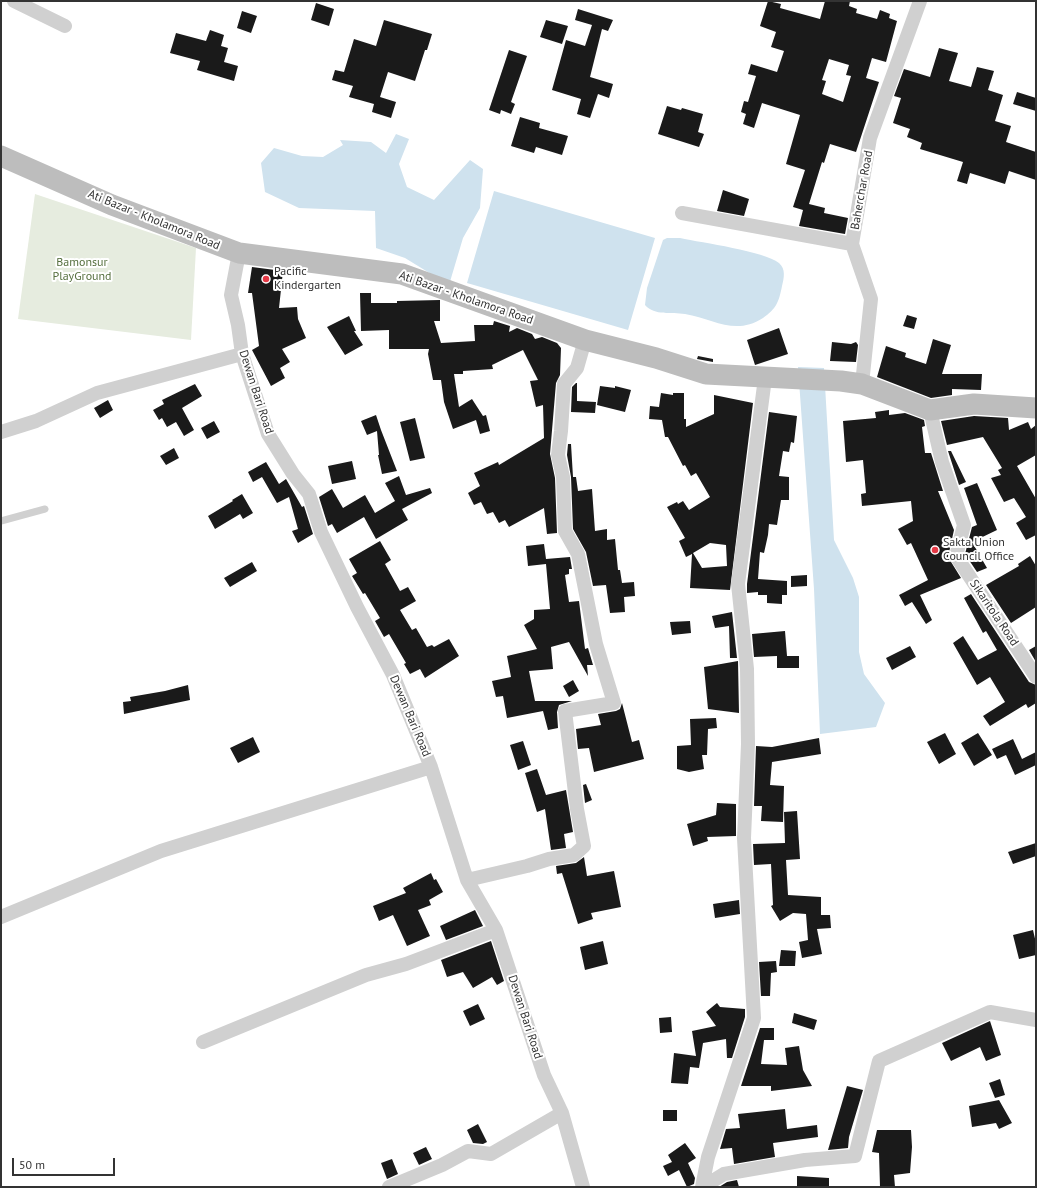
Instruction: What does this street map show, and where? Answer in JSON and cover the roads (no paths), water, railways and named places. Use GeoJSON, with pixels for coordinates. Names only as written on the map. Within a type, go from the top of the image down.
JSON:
{"type":"FeatureCollection","features":[{"type":"Feature","properties":{"kind":"main road","name":"Ati Bazar - Kholamora Road"},"geometry":{"type":"LineString","coordinates":[[1,156],[112,205],[239,253],[402,274],[585,340],[656,358],[706,374],[841,381],[862,384]]}},
{"type":"Feature","properties":{"kind":"main road"},"geometry":{"type":"LineString","coordinates":[[862,384],[930,410],[974,404],[1036,408]]}},
{"type":"Feature","properties":{"kind":"street"},"geometry":{"type":"LineString","coordinates":[[14,1],[65,26]]}},
{"type":"Feature","properties":{"kind":"street","name":"Baherchar Road"},"geometry":{"type":"LineString","coordinates":[[862,384],[871,299],[852,244],[870,138],[920,1]]}},
{"type":"Feature","properties":{"kind":"street"},"geometry":{"type":"LineString","coordinates":[[682,213],[852,244]]}},
{"type":"Feature","properties":{"kind":"street","name":"Dewan Bari Road"},"geometry":{"type":"LineString","coordinates":[[239,253],[231,295],[238,325],[242,354],[268,434],[293,474],[309,494],[321,532],[393,675],[431,767],[467,880],[496,930],[544,1075],[562,1113],[582,1187]]}},
{"type":"Feature","properties":{"kind":"street"},"geometry":{"type":"LineString","coordinates":[[467,880],[527,866],[549,859],[574,855],[584,846],[565,712],[614,703],[596,644],[578,554],[565,531],[563,477],[558,455],[562,431],[564,384],[577,368],[585,340]]}},
{"type":"Feature","properties":{"kind":"street"},"geometry":{"type":"LineString","coordinates":[[1,432],[36,421],[97,392],[242,354]]}},
{"type":"Feature","properties":{"kind":"street"},"geometry":{"type":"LineString","coordinates":[[703,1187],[708,1157],[754,1018],[744,838],[748,744],[747,669],[738,584],[770,378]]}},
{"type":"Feature","properties":{"kind":"street","name":"Sikaritola Road"},"geometry":{"type":"LineString","coordinates":[[930,410],[942,462],[964,525],[956,556],[1036,677]]}},
{"type":"Feature","properties":{"kind":"street"},"geometry":{"type":"LineString","coordinates":[[1,917],[161,851],[431,767]]}},
{"type":"Feature","properties":{"kind":"street"},"geometry":{"type":"LineString","coordinates":[[203,1042],[366,975],[406,964],[496,930]]}},
{"type":"Feature","properties":{"kind":"street"},"geometry":{"type":"LineString","coordinates":[[703,1187],[724,1174],[805,1160],[855,1156],[879,1061],[990,1012],[1036,1020]]}},
{"type":"Feature","properties":{"kind":"street"},"geometry":{"type":"LineString","coordinates":[[389,1187],[442,1165],[468,1152],[491,1154],[562,1113]]}},
{"type":"Feature","properties":{"kind":"lane"},"geometry":{"type":"LineString","coordinates":[[1,521],[45,509]]}},
{"type":"Feature","properties":{"kind":"water"},"geometry":{"type":"Polygon","coordinates":[[[396,134],[409,139],[399,164],[407,187],[434,200],[470,160],[483,169],[480,208],[463,238],[449,285],[405,258],[376,248],[375,211],[299,208],[265,192],[261,163],[274,148],[302,156],[323,157],[343,145],[340,140],[371,142],[386,153],[396,134]]]}},
{"type":"Feature","properties":{"kind":"water"},"geometry":{"type":"Polygon","coordinates":[[[494,191],[655,238],[628,330],[467,283],[494,191]]]}},
{"type":"Feature","properties":{"kind":"water"},"geometry":{"type":"Polygon","coordinates":[[[667,238],[680,238],[747,251],[779,263],[783,268],[784,277],[780,296],[776,305],[763,318],[743,326],[724,325],[696,316],[658,312],[649,308],[645,305],[647,288],[663,240],[667,238]]]}},
{"type":"Feature","properties":{"kind":"water"},"geometry":{"type":"Polygon","coordinates":[[[798,367],[824,368],[834,540],[853,578],[859,597],[859,652],[864,674],[885,703],[876,727],[820,734],[814,589],[798,367]]]}},
{"type":"Feature","properties":{"kind":"place","name":"Pacific Kindergarten"},"geometry":{"type":"Point","coordinates":[266,279]}},
{"type":"Feature","properties":{"kind":"place","name":"Sakta Union Council Office"},"geometry":{"type":"Point","coordinates":[935,550]}},
{"type":"Feature","properties":{"kind":"park label","name":"Bamonsur PlayGround"},"geometry":{"type":"Point","coordinates":[82,270]}}]}
